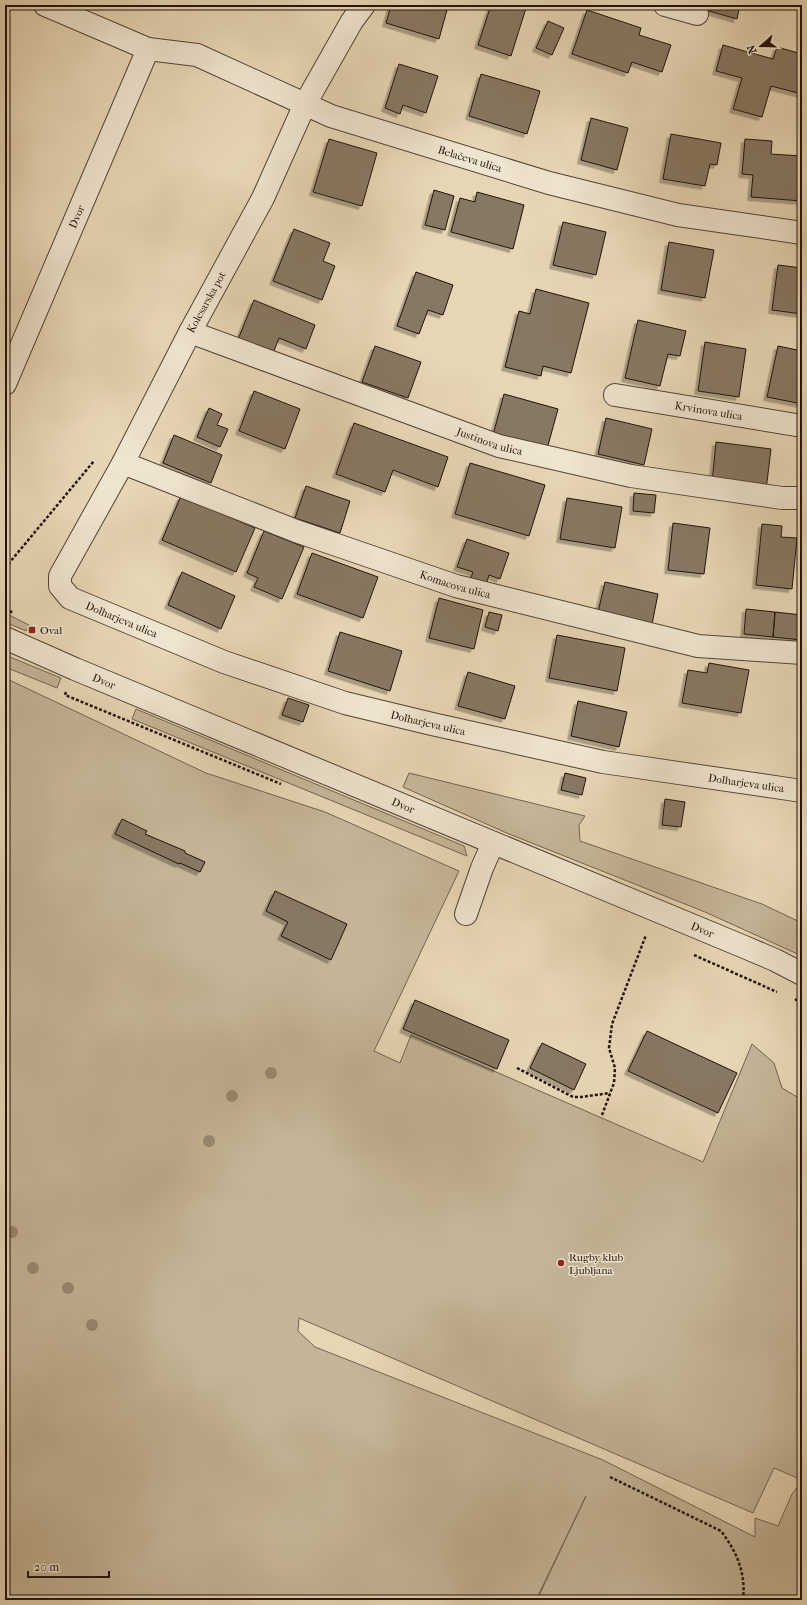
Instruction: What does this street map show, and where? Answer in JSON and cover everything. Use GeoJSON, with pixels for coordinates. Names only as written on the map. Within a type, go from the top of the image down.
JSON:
{"type":"FeatureCollection","features":[{"type":"Feature","properties":{"kind":"street","name":"Belačeva ulica"},"geometry":{"type":"LineString","coordinates":[[45,5],[148,49],[197,55],[331,116],[549,183],[678,215],[802,233]]}},
{"type":"Feature","properties":{"kind":"street","name":"Kolesarska pot"},"geometry":{"type":"LineString","coordinates":[[70,598],[60,586],[60,576],[123,463],[190,332],[263,198],[305,104],[352,21],[364,5]]}},
{"type":"Feature","properties":{"kind":"street"},"geometry":{"type":"LineString","coordinates":[[665,5],[697,14]]}},
{"type":"Feature","properties":{"kind":"street","name":"Dvor"},"geometry":{"type":"LineString","coordinates":[[5,384],[148,49]]}},
{"type":"Feature","properties":{"kind":"street","name":"Justinova ulica"},"geometry":{"type":"LineString","coordinates":[[190,332],[499,446],[631,476],[782,498],[802,498]]}},
{"type":"Feature","properties":{"kind":"street","name":"Krvinova ulica"},"geometry":{"type":"LineString","coordinates":[[615,395],[802,426]]}},
{"type":"Feature","properties":{"kind":"street","name":"Komacova ulica"},"geometry":{"type":"LineString","coordinates":[[123,463],[296,531],[456,586],[698,646],[802,653]]}},
{"type":"Feature","properties":{"kind":"street","name":"Dolharjeva ulica"},"geometry":{"type":"LineString","coordinates":[[70,598],[224,662],[345,703],[604,762],[802,791]]}},
{"type":"Feature","properties":{"kind":"street","name":"Dvor"},"geometry":{"type":"LineString","coordinates":[[5,638],[82,672],[742,946],[775,960],[802,974]]}},
{"type":"Feature","properties":{"kind":"street"},"geometry":{"type":"LineString","coordinates":[[466,914],[482,868],[493,843]]}},
{"type":"Feature","properties":{"kind":"path"},"geometry":{"type":"LineString","coordinates":[[5,568],[92,462],[104,456],[123,463]]}},
{"type":"Feature","properties":{"kind":"path"},"geometry":{"type":"LineString","coordinates":[[65,695],[285,786]]}},
{"type":"Feature","properties":{"kind":"path"},"geometry":{"type":"LineString","coordinates":[[639,932],[652,938]]}},
{"type":"Feature","properties":{"kind":"path"},"geometry":{"type":"LineString","coordinates":[[602,1115],[614,1083],[615,1068],[609,1048],[612,1024],[646,935]]}},
{"type":"Feature","properties":{"kind":"path"},"geometry":{"type":"LineString","coordinates":[[691,954],[782,994]]}},
{"type":"Feature","properties":{"kind":"path"},"geometry":{"type":"LineString","coordinates":[[790,997],[802,1004]]}},
{"type":"Feature","properties":{"kind":"path"},"geometry":{"type":"LineString","coordinates":[[517,1068],[572,1097],[580,1098],[611,1093]]}},
{"type":"Feature","properties":{"kind":"path"},"geometry":{"type":"LineString","coordinates":[[610,1477],[721,1531],[730,1543],[740,1564],[743,1600]]}},
{"type":"Feature","properties":{"kind":"shaded area"},"geometry":{"type":"Polygon","coordinates":[[[5,613],[29,625],[26,631],[5,622],[5,613]]]}},
{"type":"Feature","properties":{"kind":"shaded area"},"geometry":{"type":"Polygon","coordinates":[[[5,655],[61,678],[57,688],[5,667],[5,655]]]}},
{"type":"Feature","properties":{"kind":"shaded area"},"geometry":{"type":"Polygon","coordinates":[[[5,678],[206,773],[325,812],[459,871],[374,1051],[400,1063],[411,1035],[703,1162],[752,1044],[774,1063],[782,1088],[802,1100],[802,1480],[774,1468],[753,1513],[299,1318],[298,1331],[315,1347],[603,1460],[755,1537],[755,1518],[778,1526],[792,1494],[802,1481],[802,1600],[537,1600],[586,1496],[536,1600],[5,1600],[5,678]]]}},
{"type":"Feature","properties":{"kind":"shaded area"},"geometry":{"type":"Polygon","coordinates":[[[136,709],[464,846],[467,856],[132,719],[136,709]]]}},
{"type":"Feature","properties":{"kind":"shaded area"},"geometry":{"type":"Polygon","coordinates":[[[409,773],[585,816],[579,825],[580,841],[762,904],[802,923],[802,956],[705,912],[509,834],[403,787],[409,773]]]}},
{"type":"Feature","properties":{"kind":"building"},"geometry":{"type":"Polygon","coordinates":[[[391,5],[429,5],[447,10],[439,39],[386,23],[391,5]]]}},
{"type":"Feature","properties":{"kind":"building"},"geometry":{"type":"Polygon","coordinates":[[[491,5],[527,5],[511,56],[478,45],[491,5]]]}},
{"type":"Feature","properties":{"kind":"building"},"geometry":{"type":"Polygon","coordinates":[[[711,5],[740,5],[737,19],[709,11],[711,5]]]}},
{"type":"Feature","properties":{"kind":"building"},"geometry":{"type":"Polygon","coordinates":[[[587,10],[641,28],[639,35],[671,45],[662,72],[632,62],[628,73],[572,54],[587,10]]]}},
{"type":"Feature","properties":{"kind":"building"},"geometry":{"type":"Polygon","coordinates":[[[548,21],[564,28],[552,55],[536,48],[548,21]]]}},
{"type":"Feature","properties":{"kind":"building"},"geometry":{"type":"Polygon","coordinates":[[[723,45],[773,59],[777,47],[802,54],[802,94],[771,86],[762,117],[733,109],[742,78],[716,71],[723,45]]]}},
{"type":"Feature","properties":{"kind":"building"},"geometry":{"type":"Polygon","coordinates":[[[399,64],[438,76],[426,113],[403,105],[400,114],[385,108],[399,64]]]}},
{"type":"Feature","properties":{"kind":"building"},"geometry":{"type":"Polygon","coordinates":[[[481,74],[540,91],[527,134],[469,116],[481,74]]]}},
{"type":"Feature","properties":{"kind":"building"},"geometry":{"type":"Polygon","coordinates":[[[591,118],[628,128],[617,170],[581,160],[591,118]]]}},
{"type":"Feature","properties":{"kind":"building"},"geometry":{"type":"Polygon","coordinates":[[[671,134],[721,143],[717,165],[710,164],[705,186],[663,179],[671,134]]]}},
{"type":"Feature","properties":{"kind":"building"},"geometry":{"type":"Polygon","coordinates":[[[329,139],[377,153],[362,206],[313,192],[329,139]]]}},
{"type":"Feature","properties":{"kind":"building"},"geometry":{"type":"Polygon","coordinates":[[[745,139],[772,141],[771,154],[802,156],[802,201],[751,197],[753,175],[742,174],[745,139]]]}},
{"type":"Feature","properties":{"kind":"building"},"geometry":{"type":"Polygon","coordinates":[[[434,190],[454,196],[445,230],[425,225],[434,190]]]}},
{"type":"Feature","properties":{"kind":"building"},"geometry":{"type":"Polygon","coordinates":[[[477,192],[524,205],[513,249],[451,232],[460,198],[475,202],[477,192]]]}},
{"type":"Feature","properties":{"kind":"building"},"geometry":{"type":"Polygon","coordinates":[[[563,222],[606,232],[596,275],[553,265],[563,222]]]}},
{"type":"Feature","properties":{"kind":"building"},"geometry":{"type":"Polygon","coordinates":[[[294,229],[330,243],[323,261],[335,266],[322,300],[273,281],[294,229]]]}},
{"type":"Feature","properties":{"kind":"building"},"geometry":{"type":"Polygon","coordinates":[[[669,242],[714,250],[705,298],[661,290],[669,242]]]}},
{"type":"Feature","properties":{"kind":"building"},"geometry":{"type":"Polygon","coordinates":[[[778,265],[802,268],[802,314],[772,310],[778,265]]]}},
{"type":"Feature","properties":{"kind":"building"},"geometry":{"type":"Polygon","coordinates":[[[416,272],[453,285],[443,315],[428,310],[419,334],[397,326],[416,272]]]}},
{"type":"Feature","properties":{"kind":"building"},"geometry":{"type":"Polygon","coordinates":[[[536,289],[589,303],[571,373],[543,366],[541,376],[505,367],[519,311],[530,314],[536,289]]]}},
{"type":"Feature","properties":{"kind":"building"},"geometry":{"type":"Polygon","coordinates":[[[254,300],[315,325],[306,349],[279,338],[272,356],[237,342],[254,300]]]}},
{"type":"Feature","properties":{"kind":"building"},"geometry":{"type":"Polygon","coordinates":[[[638,320],[686,331],[680,356],[668,354],[660,386],[625,378],[638,320]]]}},
{"type":"Feature","properties":{"kind":"building"},"geometry":{"type":"Polygon","coordinates":[[[705,342],[746,349],[739,397],[698,391],[705,342]]]}},
{"type":"Feature","properties":{"kind":"building"},"geometry":{"type":"Polygon","coordinates":[[[375,346],[421,362],[408,398],[362,382],[375,346]]]}},
{"type":"Feature","properties":{"kind":"building"},"geometry":{"type":"Polygon","coordinates":[[[778,346],[802,351],[802,404],[767,397],[778,346]]]}},
{"type":"Feature","properties":{"kind":"building"},"geometry":{"type":"Polygon","coordinates":[[[254,391],[300,409],[285,449],[239,431],[254,391]]]}},
{"type":"Feature","properties":{"kind":"building"},"geometry":{"type":"Polygon","coordinates":[[[504,394],[558,409],[547,449],[493,435],[504,394]]]}},
{"type":"Feature","properties":{"kind":"building"},"geometry":{"type":"Polygon","coordinates":[[[209,408],[222,414],[217,425],[228,429],[220,447],[197,437],[209,408]]]}},
{"type":"Feature","properties":{"kind":"building"},"geometry":{"type":"Polygon","coordinates":[[[606,418],[652,429],[644,465],[598,454],[606,418]]]}},
{"type":"Feature","properties":{"kind":"building"},"geometry":{"type":"Polygon","coordinates":[[[354,423],[448,457],[438,487],[393,470],[385,492],[336,474],[354,423]]]}},
{"type":"Feature","properties":{"kind":"building"},"geometry":{"type":"Polygon","coordinates":[[[174,435],[222,455],[211,483],[163,463],[174,435]]]}},
{"type":"Feature","properties":{"kind":"building"},"geometry":{"type":"Polygon","coordinates":[[[716,442],[771,449],[766,490],[712,483],[716,442]]]}},
{"type":"Feature","properties":{"kind":"building"},"geometry":{"type":"Polygon","coordinates":[[[470,463],[545,485],[529,536],[455,514],[470,463]]]}},
{"type":"Feature","properties":{"kind":"building"},"geometry":{"type":"Polygon","coordinates":[[[306,486],[350,501],[340,533],[295,518],[306,486]]]}},
{"type":"Feature","properties":{"kind":"building"},"geometry":{"type":"Polygon","coordinates":[[[634,493],[656,495],[654,513],[633,511],[634,493]]]}},
{"type":"Feature","properties":{"kind":"building"},"geometry":{"type":"Polygon","coordinates":[[[181,496],[255,528],[236,572],[162,540],[181,496]]]}},
{"type":"Feature","properties":{"kind":"building"},"geometry":{"type":"Polygon","coordinates":[[[567,498],[622,507],[615,548],[560,539],[567,498]]]}},
{"type":"Feature","properties":{"kind":"building"},"geometry":{"type":"Polygon","coordinates":[[[673,523],[710,528],[704,574],[668,570],[673,523]]]}},
{"type":"Feature","properties":{"kind":"building"},"geometry":{"type":"Polygon","coordinates":[[[762,524],[782,526],[781,537],[797,538],[792,589],[756,585],[762,524]]]}},
{"type":"Feature","properties":{"kind":"building"},"geometry":{"type":"Polygon","coordinates":[[[264,531],[304,547],[282,599],[254,587],[258,578],[247,573],[264,531]]]}},
{"type":"Feature","properties":{"kind":"building"},"geometry":{"type":"Polygon","coordinates":[[[467,539],[509,553],[500,579],[489,575],[485,588],[469,583],[473,572],[457,567],[467,539]]]}},
{"type":"Feature","properties":{"kind":"building"},"geometry":{"type":"Polygon","coordinates":[[[312,553],[378,577],[363,618],[297,594],[312,553]]]}},
{"type":"Feature","properties":{"kind":"building"},"geometry":{"type":"Polygon","coordinates":[[[182,572],[235,596],[221,629],[168,605],[182,572]]]}},
{"type":"Feature","properties":{"kind":"building"},"geometry":{"type":"Polygon","coordinates":[[[605,582],[658,594],[652,624],[598,612],[605,582]]]}},
{"type":"Feature","properties":{"kind":"building"},"geometry":{"type":"Polygon","coordinates":[[[439,598],[483,610],[474,649],[429,638],[439,598]]]}},
{"type":"Feature","properties":{"kind":"building"},"geometry":{"type":"Polygon","coordinates":[[[746,609],[775,612],[773,637],[744,634],[746,609]]]}},
{"type":"Feature","properties":{"kind":"building"},"geometry":{"type":"Polygon","coordinates":[[[489,612],[502,615],[498,631],[485,627],[489,612]]]}},
{"type":"Feature","properties":{"kind":"building"},"geometry":{"type":"Polygon","coordinates":[[[775,612],[802,615],[801,640],[773,637],[775,612]]]}},
{"type":"Feature","properties":{"kind":"building"},"geometry":{"type":"Polygon","coordinates":[[[340,632],[402,651],[390,691],[328,671],[340,632]]]}},
{"type":"Feature","properties":{"kind":"building"},"geometry":{"type":"Polygon","coordinates":[[[557,635],[625,648],[617,691],[549,678],[557,635]]]}},
{"type":"Feature","properties":{"kind":"building"},"geometry":{"type":"Polygon","coordinates":[[[709,663],[749,670],[741,713],[682,703],[688,670],[707,673],[709,663]]]}},
{"type":"Feature","properties":{"kind":"building"},"geometry":{"type":"Polygon","coordinates":[[[468,672],[515,686],[505,719],[458,706],[468,672]]]}},
{"type":"Feature","properties":{"kind":"building"},"geometry":{"type":"Polygon","coordinates":[[[288,698],[309,705],[303,722],[282,715],[288,698]]]}},
{"type":"Feature","properties":{"kind":"building"},"geometry":{"type":"Polygon","coordinates":[[[578,701],[627,712],[619,747],[571,736],[578,701]]]}},
{"type":"Feature","properties":{"kind":"building"},"geometry":{"type":"Polygon","coordinates":[[[565,773],[586,778],[582,795],[561,790],[565,773]]]}},
{"type":"Feature","properties":{"kind":"building"},"geometry":{"type":"Polygon","coordinates":[[[665,799],[685,802],[681,827],[662,825],[665,799]]]}},
{"type":"Feature","properties":{"kind":"building"},"geometry":{"type":"Polygon","coordinates":[[[122,819],[147,831],[145,834],[185,851],[185,853],[205,862],[200,872],[180,863],[179,864],[115,834],[122,819]]]}},
{"type":"Feature","properties":{"kind":"building"},"geometry":{"type":"Polygon","coordinates":[[[275,891],[347,924],[331,960],[281,936],[288,922],[266,911],[275,891]]]}},
{"type":"Feature","properties":{"kind":"building"},"geometry":{"type":"Polygon","coordinates":[[[415,1000],[509,1040],[497,1069],[403,1029],[415,1000]]]}},
{"type":"Feature","properties":{"kind":"building"},"geometry":{"type":"Polygon","coordinates":[[[647,1031],[737,1073],[718,1113],[628,1071],[647,1031]]]}},
{"type":"Feature","properties":{"kind":"building"},"geometry":{"type":"Polygon","coordinates":[[[542,1043],[586,1064],[574,1090],[530,1068],[542,1043]]]}},
{"type":"Feature","properties":{"kind":"place","name":"Oval"},"geometry":{"type":"Point","coordinates":[32,630]}},
{"type":"Feature","properties":{"kind":"place","name":"Rugby klub Ljubljana"},"geometry":{"type":"Point","coordinates":[561,1263]}}]}
